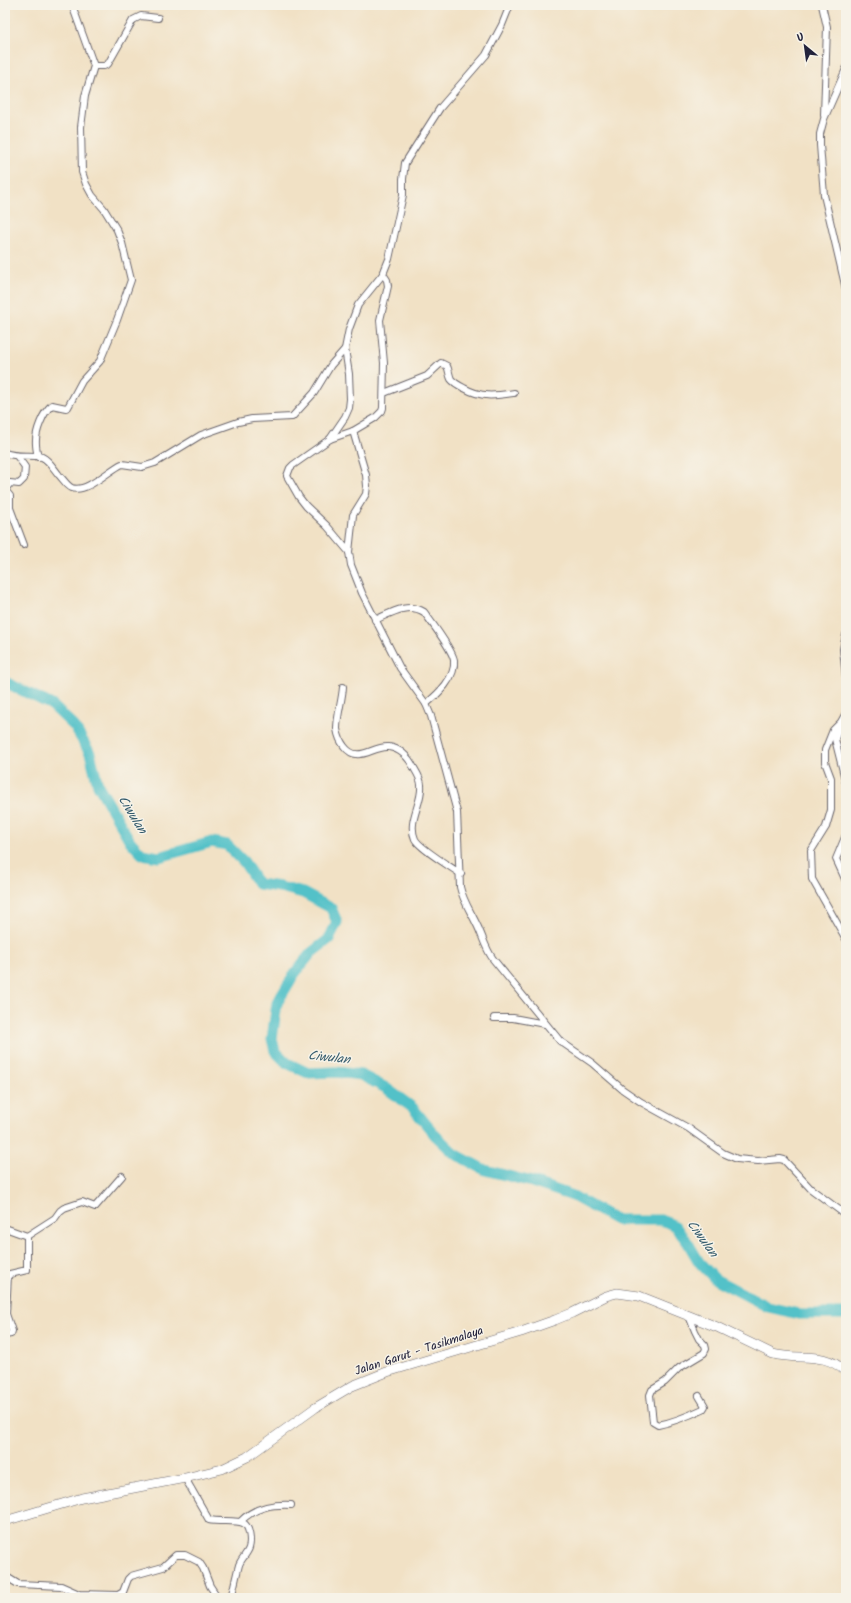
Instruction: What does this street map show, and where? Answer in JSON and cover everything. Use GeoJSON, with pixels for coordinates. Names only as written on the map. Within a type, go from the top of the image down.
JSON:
{"type":"FeatureCollection","features":[{"type":"Feature","properties":{"kind":"main road","name":"Jalan Garut - Tasikmalaya"},"geometry":{"type":"LineString","coordinates":[[5,1521],[82,1498],[185,1478],[222,1469],[247,1457],[315,1408],[352,1386],[387,1372],[555,1320],[612,1294],[625,1293],[639,1296],[745,1340],[773,1354],[783,1356],[824,1358],[837,1363],[846,1372]]}},
{"type":"Feature","properties":{"kind":"street"},"geometry":{"type":"LineString","coordinates":[[38,457],[36,439],[46,412],[54,405],[66,408],[68,407],[82,382],[98,364],[117,320],[131,280],[122,243],[117,230],[104,209],[92,195],[82,172],[81,126],[84,100],[94,66],[72,5]]}},
{"type":"Feature","properties":{"kind":"street"},"geometry":{"type":"LineString","coordinates":[[330,439],[349,408],[349,374],[345,349],[349,330],[358,305],[383,274],[392,249],[403,196],[405,163],[440,108],[486,55],[502,25],[510,5]]}},
{"type":"Feature","properties":{"kind":"street"},"geometry":{"type":"LineString","coordinates":[[822,5],[827,27],[824,118]]}},
{"type":"Feature","properties":{"kind":"street"},"geometry":{"type":"LineString","coordinates":[[94,66],[104,66],[108,64],[133,20],[141,16],[158,18]]}},
{"type":"Feature","properties":{"kind":"street"},"geometry":{"type":"LineString","coordinates":[[846,70],[824,118],[820,134],[824,195],[846,289]]}},
{"type":"Feature","properties":{"kind":"street"},"geometry":{"type":"LineString","coordinates":[[349,552],[327,526],[302,502],[289,482],[287,476],[292,465],[330,439],[353,431],[379,415],[383,408],[384,363],[380,320],[388,286],[387,280],[383,274]]}},
{"type":"Feature","properties":{"kind":"street"},"geometry":{"type":"LineString","coordinates":[[5,452],[16,456],[38,457],[47,461],[68,485],[74,488],[79,488],[95,482],[122,464],[142,467],[155,463],[201,436],[224,427],[252,419],[292,417],[314,393],[331,365],[345,349]]}},
{"type":"Feature","properties":{"kind":"street"},"geometry":{"type":"LineString","coordinates":[[384,393],[427,376],[441,363],[447,366],[451,378],[455,382],[471,392],[488,396],[514,393]]}},
{"type":"Feature","properties":{"kind":"street"},"geometry":{"type":"LineString","coordinates":[[353,431],[366,475],[367,486],[366,494],[353,515],[349,552],[354,573],[375,620],[400,668],[426,704],[431,716],[457,812],[461,874],[460,887],[462,895],[477,925],[486,949],[560,1041],[592,1063],[622,1089],[641,1102],[688,1128],[723,1153],[737,1159],[758,1161],[784,1160],[812,1189],[846,1215]]}},
{"type":"Feature","properties":{"kind":"street"},"geometry":{"type":"LineString","coordinates":[[16,456],[25,467],[24,479],[19,484],[10,483],[5,490],[10,496],[10,508],[24,545]]}},
{"type":"Feature","properties":{"kind":"street"},"geometry":{"type":"LineString","coordinates":[[375,620],[406,607],[419,609],[424,612],[448,647],[454,661],[451,675],[439,692],[426,704]]}},
{"type":"Feature","properties":{"kind":"street"},"geometry":{"type":"LineString","coordinates":[[846,635],[843,649],[846,677]]}},
{"type":"Feature","properties":{"kind":"street"},"geometry":{"type":"LineString","coordinates":[[343,687],[337,730],[343,746],[351,752],[357,754],[389,747],[405,755],[413,767],[421,784],[421,795],[413,826],[415,839],[426,849],[461,874]]}},
{"type":"Feature","properties":{"kind":"street"},"geometry":{"type":"LineString","coordinates":[[846,713],[835,739],[846,783]]}},
{"type":"Feature","properties":{"kind":"street"},"geometry":{"type":"LineString","coordinates":[[841,722],[833,730],[825,750],[825,762],[831,778],[831,810],[826,827],[810,851],[812,879],[846,940]]}},
{"type":"Feature","properties":{"kind":"street"},"geometry":{"type":"LineString","coordinates":[[846,835],[836,859],[846,881]]}},
{"type":"Feature","properties":{"kind":"street"},"geometry":{"type":"LineString","coordinates":[[494,1018],[513,1018],[545,1024]]}},
{"type":"Feature","properties":{"kind":"street"},"geometry":{"type":"LineString","coordinates":[[27,1236],[55,1218],[64,1208],[82,1202],[96,1207],[122,1176]]}},
{"type":"Feature","properties":{"kind":"street"},"geometry":{"type":"LineString","coordinates":[[5,1228],[27,1236]]}},
{"type":"Feature","properties":{"kind":"street"},"geometry":{"type":"LineString","coordinates":[[5,1335],[11,1334],[12,1331],[6,1314],[9,1275],[27,1270],[27,1236]]}},
{"type":"Feature","properties":{"kind":"street"},"geometry":{"type":"LineString","coordinates":[[689,1316],[699,1339],[705,1345],[706,1349],[704,1353],[679,1368],[665,1382],[652,1390],[650,1395],[653,1422],[658,1425],[677,1421],[703,1409],[705,1406],[699,1396]]}},
{"type":"Feature","properties":{"kind":"street"},"geometry":{"type":"LineString","coordinates":[[185,1478],[209,1520],[223,1522],[241,1521],[246,1524],[248,1529],[250,1544],[240,1562],[231,1598]]}},
{"type":"Feature","properties":{"kind":"street"},"geometry":{"type":"LineString","coordinates":[[241,1521],[248,1514],[261,1508],[291,1505]]}},
{"type":"Feature","properties":{"kind":"street"},"geometry":{"type":"LineString","coordinates":[[5,1576],[18,1584],[61,1586],[79,1594],[118,1595],[123,1592],[128,1579],[131,1576],[163,1567],[176,1555],[180,1554],[199,1562],[210,1586],[218,1598]]}},
{"type":"Feature","properties":{"kind":"waterway","name":"Ciwulan"},"geometry":{"type":"LineString","coordinates":[[5,682],[52,705],[74,726],[90,753],[98,785],[130,841],[142,854],[159,857],[212,842],[227,845],[244,862],[258,884],[280,887],[303,893],[331,908],[337,922],[329,939],[311,953],[295,973],[277,1003],[272,1039],[275,1051],[287,1063],[308,1073],[336,1072],[361,1075],[386,1088],[413,1108],[435,1135],[455,1154],[485,1170],[532,1182],[573,1196],[616,1220],[662,1220],[675,1226],[688,1243],[699,1262],[715,1279],[768,1307],[799,1314],[846,1314]]}}]}
